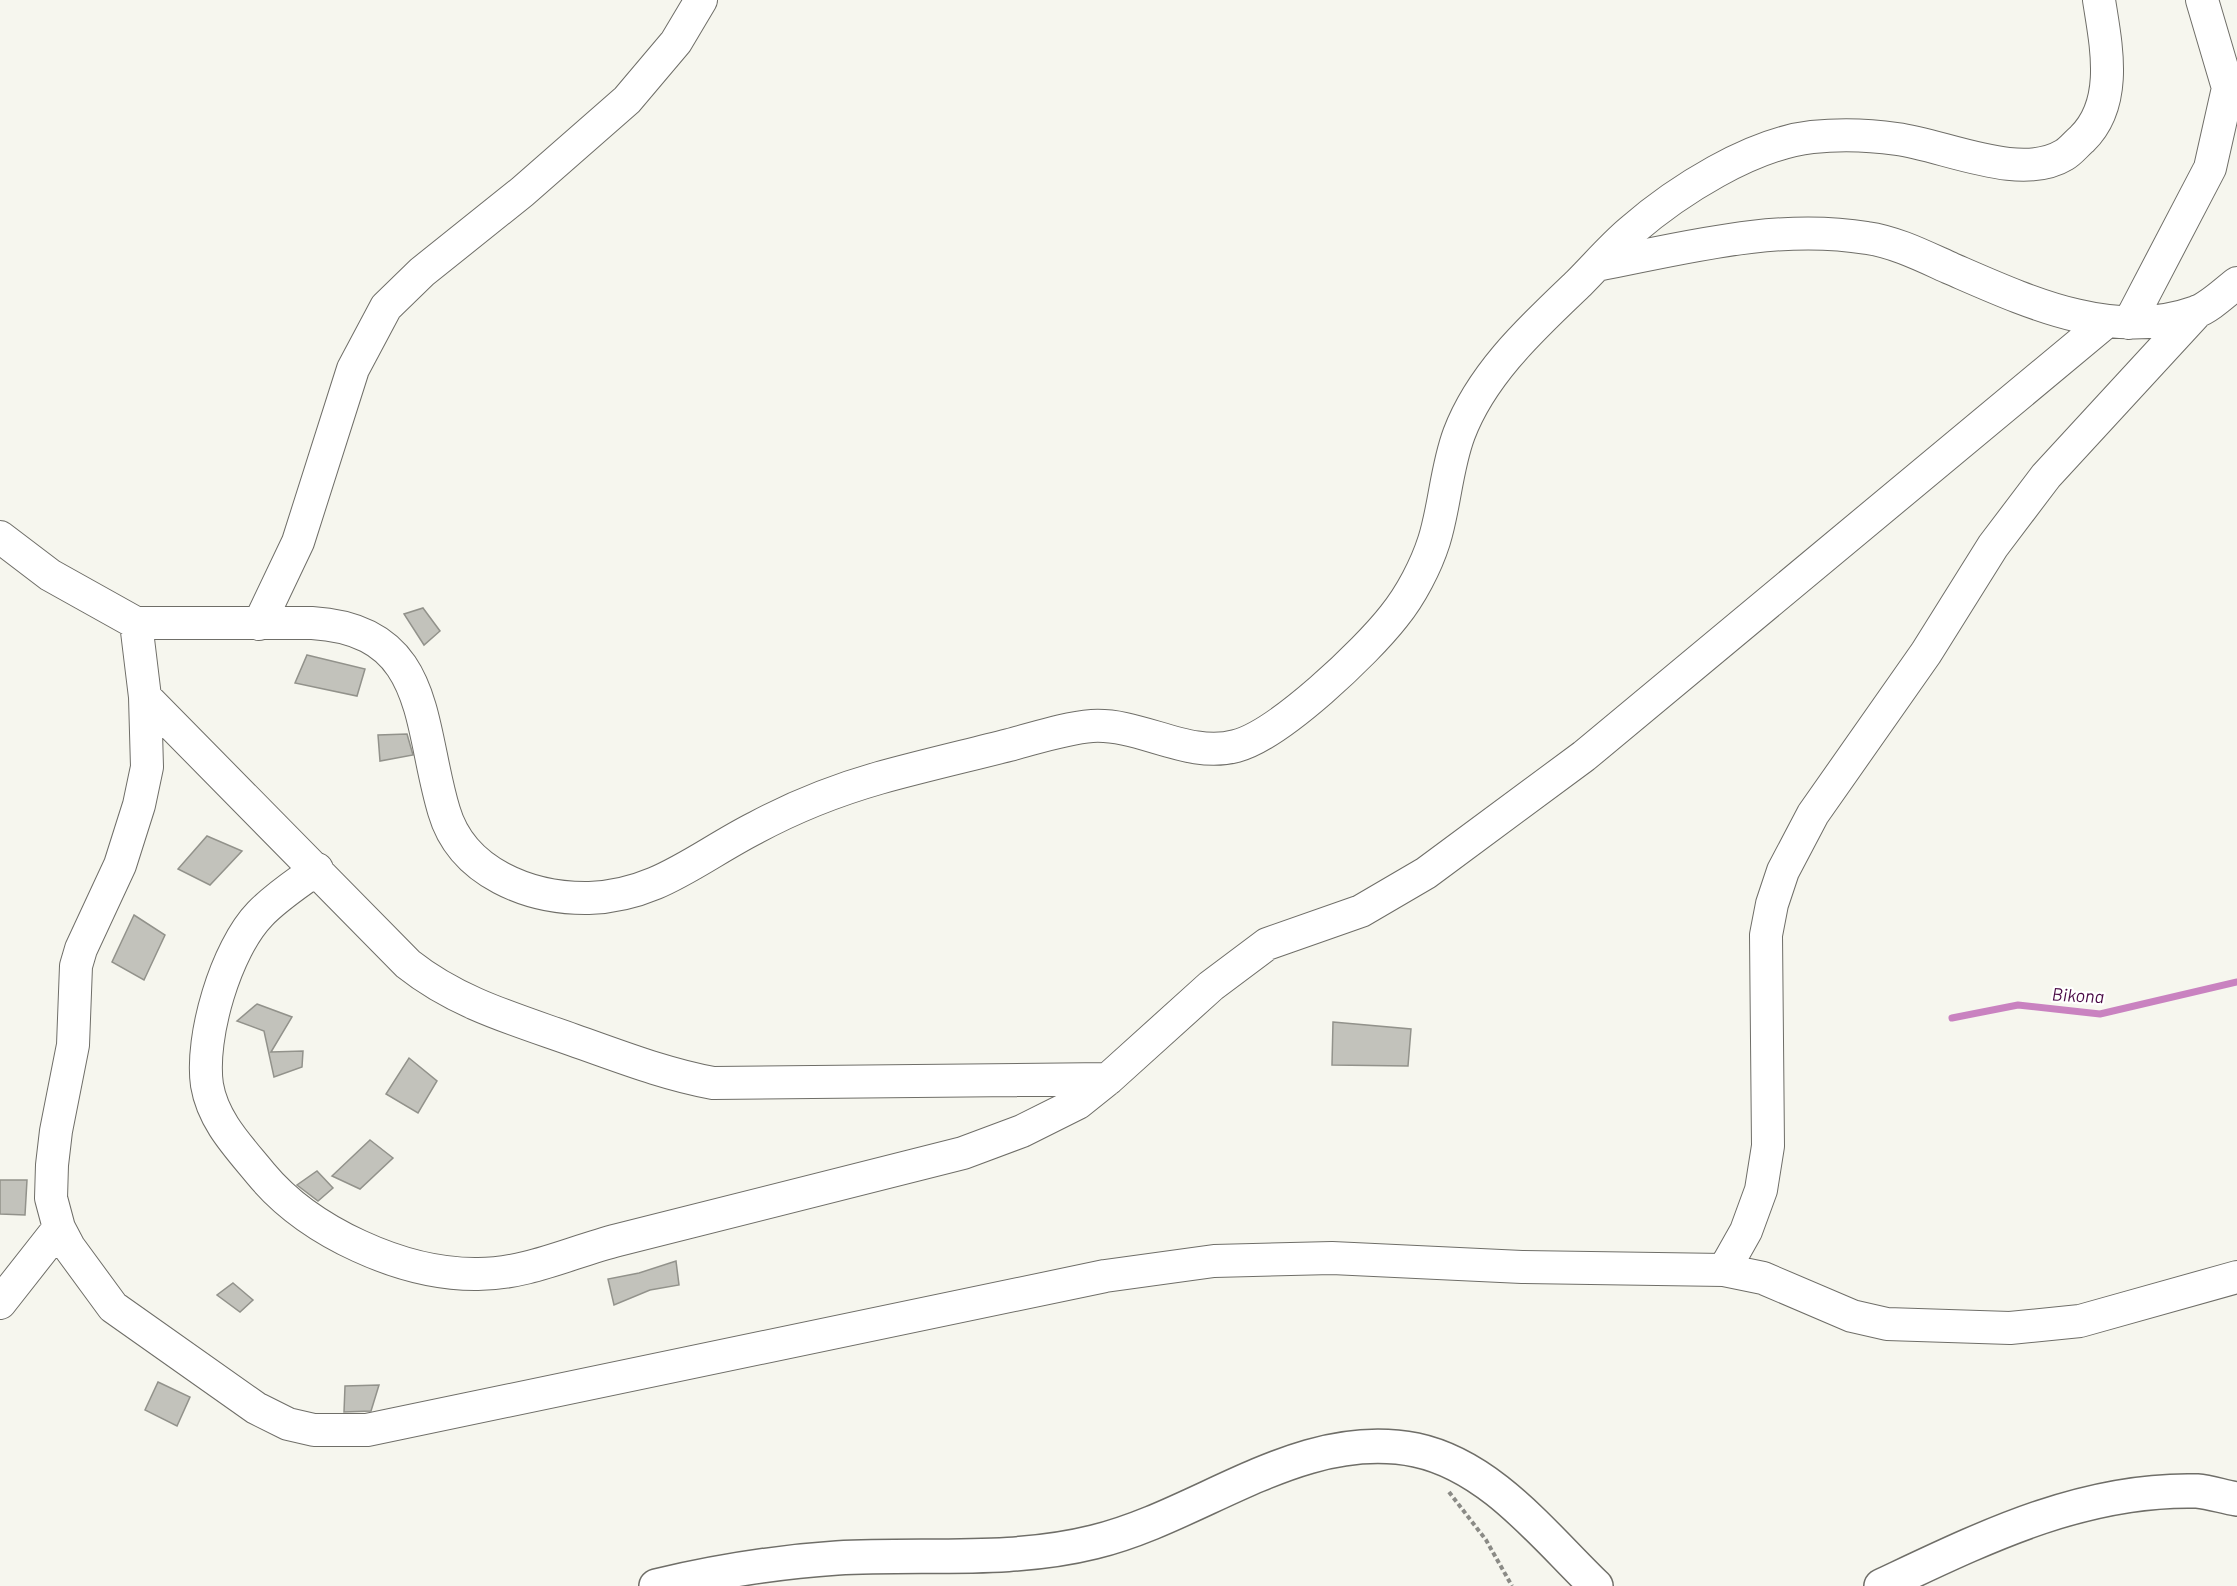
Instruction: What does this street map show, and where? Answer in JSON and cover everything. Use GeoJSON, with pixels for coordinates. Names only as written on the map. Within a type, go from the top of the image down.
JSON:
{"type":"FeatureCollection","features":[{"type":"Feature","properties":{"kind":"main road"},"geometry":{"type":"LineString","coordinates":[[656,1586],[758,1566],[837,1558],[1000,1556],[1060,1550],[1098,1541],[1175,1512],[1304,1457],[1335,1449],[1383,1446],[1418,1451],[1448,1461],[1478,1476],[1506,1498],[1596,1586]]}},
{"type":"Feature","properties":{"kind":"main road"},"geometry":{"type":"LineString","coordinates":[[1881,1586],[2001,1530],[2071,1507],[2145,1494],[2198,1491],[2237,1499]]}},
{"type":"Feature","properties":{"kind":"street"},"geometry":{"type":"LineString","coordinates":[[258,624],[298,542],[353,369],[386,306],[422,272],[522,192],[627,100],[676,42],[701,0]]}},
{"type":"Feature","properties":{"kind":"street"},"geometry":{"type":"LineString","coordinates":[[0,537],[50,575],[136,623],[339,625],[370,636],[385,650],[414,686],[422,709],[444,811],[464,848],[479,864],[502,880],[535,893],[563,898],[596,898],[646,888],[668,880],[753,828],[812,801],[873,780],[1057,733],[1095,726],[1132,730],[1194,747],[1235,747],[1259,736],[1297,708],[1359,656],[1396,613],[1434,541],[1450,462],[1471,406],[1493,373],[1544,316],[1629,232],[1680,194],[1752,154],[1803,138],[1832,135],[1899,139],[1986,160],[2015,163],[2036,164],[2063,156],[2090,130],[2105,96],[2107,50],[2099,0]]}},
{"type":"Feature","properties":{"kind":"street"},"geometry":{"type":"LineString","coordinates":[[317,868],[261,912],[244,934],[220,990],[208,1043],[205,1072],[209,1099],[224,1130],[277,1193],[325,1228],[389,1259],[441,1272],[479,1274],[531,1269],[592,1247],[963,1153],[1022,1131],[1078,1103],[1211,986],[1267,944],[1361,911],[1426,873],[1584,756],[2118,322],[2210,168],[2228,88],[2202,0]]}},
{"type":"Feature","properties":{"kind":"street"},"geometry":{"type":"LineString","coordinates":[[1597,265],[1757,235],[1808,234],[1867,238],[1909,250],[1990,286],[2060,312],[2118,322],[2161,321],[2198,311]]}},
{"type":"Feature","properties":{"kind":"street"},"geometry":{"type":"LineString","coordinates":[[1724,1270],[1746,1231],[1761,1190],[1768,1146],[1766,934],[1772,904],[1783,872],[1813,814],[1926,653],[1993,546],[2046,476],[2198,311],[2237,283]]}},
{"type":"Feature","properties":{"kind":"street"},"geometry":{"type":"LineString","coordinates":[[136,623],[145,697],[147,767],[139,805],[120,865],[81,949],[76,966],[73,1045],[56,1131],[51,1198],[59,1228],[69,1247],[101,1293],[127,1318],[256,1408],[288,1424],[340,1432],[367,1430],[1105,1276],[1214,1261],[1332,1258],[1522,1267],[1724,1270],[1763,1278],[1852,1316],[1887,1324],[2010,1328],[2080,1321],[2237,1277]]}},
{"type":"Feature","properties":{"kind":"street"},"geometry":{"type":"LineString","coordinates":[[145,697],[317,868],[408,964],[434,985],[471,1004],[674,1076],[713,1083],[1108,1079]]}},
{"type":"Feature","properties":{"kind":"street"},"geometry":{"type":"LineString","coordinates":[[0,1303],[59,1228]]}},
{"type":"Feature","properties":{"kind":"path"},"geometry":{"type":"LineString","coordinates":[[1445,1486],[1486,1540],[1512,1586]]}},
{"type":"Feature","properties":{"kind":"building"},"geometry":{"type":"Polygon","coordinates":[[[423,608],[440,631],[424,645],[404,614],[423,608]]]}},
{"type":"Feature","properties":{"kind":"building"},"geometry":{"type":"Polygon","coordinates":[[[307,655],[365,669],[357,696],[295,683],[307,655]]]}},
{"type":"Feature","properties":{"kind":"building"},"geometry":{"type":"Polygon","coordinates":[[[407,734],[413,755],[380,761],[378,735],[407,734]]]}},
{"type":"Feature","properties":{"kind":"building"},"geometry":{"type":"Polygon","coordinates":[[[207,836],[242,851],[210,885],[178,869],[207,836]]]}},
{"type":"Feature","properties":{"kind":"building"},"geometry":{"type":"Polygon","coordinates":[[[134,915],[165,935],[144,980],[112,962],[134,915]]]}},
{"type":"Feature","properties":{"kind":"building"},"geometry":{"type":"Polygon","coordinates":[[[257,1004],[292,1017],[271,1052],[303,1051],[302,1067],[274,1077],[264,1031],[237,1021],[257,1004]]]}},
{"type":"Feature","properties":{"kind":"building"},"geometry":{"type":"Polygon","coordinates":[[[1333,1022],[1411,1029],[1408,1066],[1332,1065],[1333,1022]]]}},
{"type":"Feature","properties":{"kind":"building"},"geometry":{"type":"Polygon","coordinates":[[[409,1058],[437,1081],[418,1113],[386,1094],[409,1058]]]}},
{"type":"Feature","properties":{"kind":"building"},"geometry":{"type":"Polygon","coordinates":[[[370,1140],[393,1158],[360,1189],[332,1176],[370,1140]]]}},
{"type":"Feature","properties":{"kind":"building"},"geometry":{"type":"Polygon","coordinates":[[[317,1171],[333,1188],[318,1201],[297,1185],[317,1171]]]}},
{"type":"Feature","properties":{"kind":"building"},"geometry":{"type":"Polygon","coordinates":[[[0,1180],[27,1180],[25,1215],[0,1214],[0,1180]]]}},
{"type":"Feature","properties":{"kind":"building"},"geometry":{"type":"Polygon","coordinates":[[[676,1261],[679,1285],[650,1290],[614,1305],[608,1279],[639,1273],[676,1261]]]}},
{"type":"Feature","properties":{"kind":"building"},"geometry":{"type":"Polygon","coordinates":[[[233,1283],[253,1300],[240,1312],[217,1295],[233,1283]]]}},
{"type":"Feature","properties":{"kind":"building"},"geometry":{"type":"Polygon","coordinates":[[[158,1382],[190,1397],[177,1426],[145,1410],[158,1382]]]}},
{"type":"Feature","properties":{"kind":"building"},"geometry":{"type":"Polygon","coordinates":[[[379,1385],[371,1411],[344,1412],[345,1386],[379,1385]]]}},
{"type":"Feature","properties":{"kind":"waterway","name":"Bikona"},"geometry":{"type":"LineString","coordinates":[[1952,1018],[2018,1005],[2100,1014],[2237,982]]}}]}
